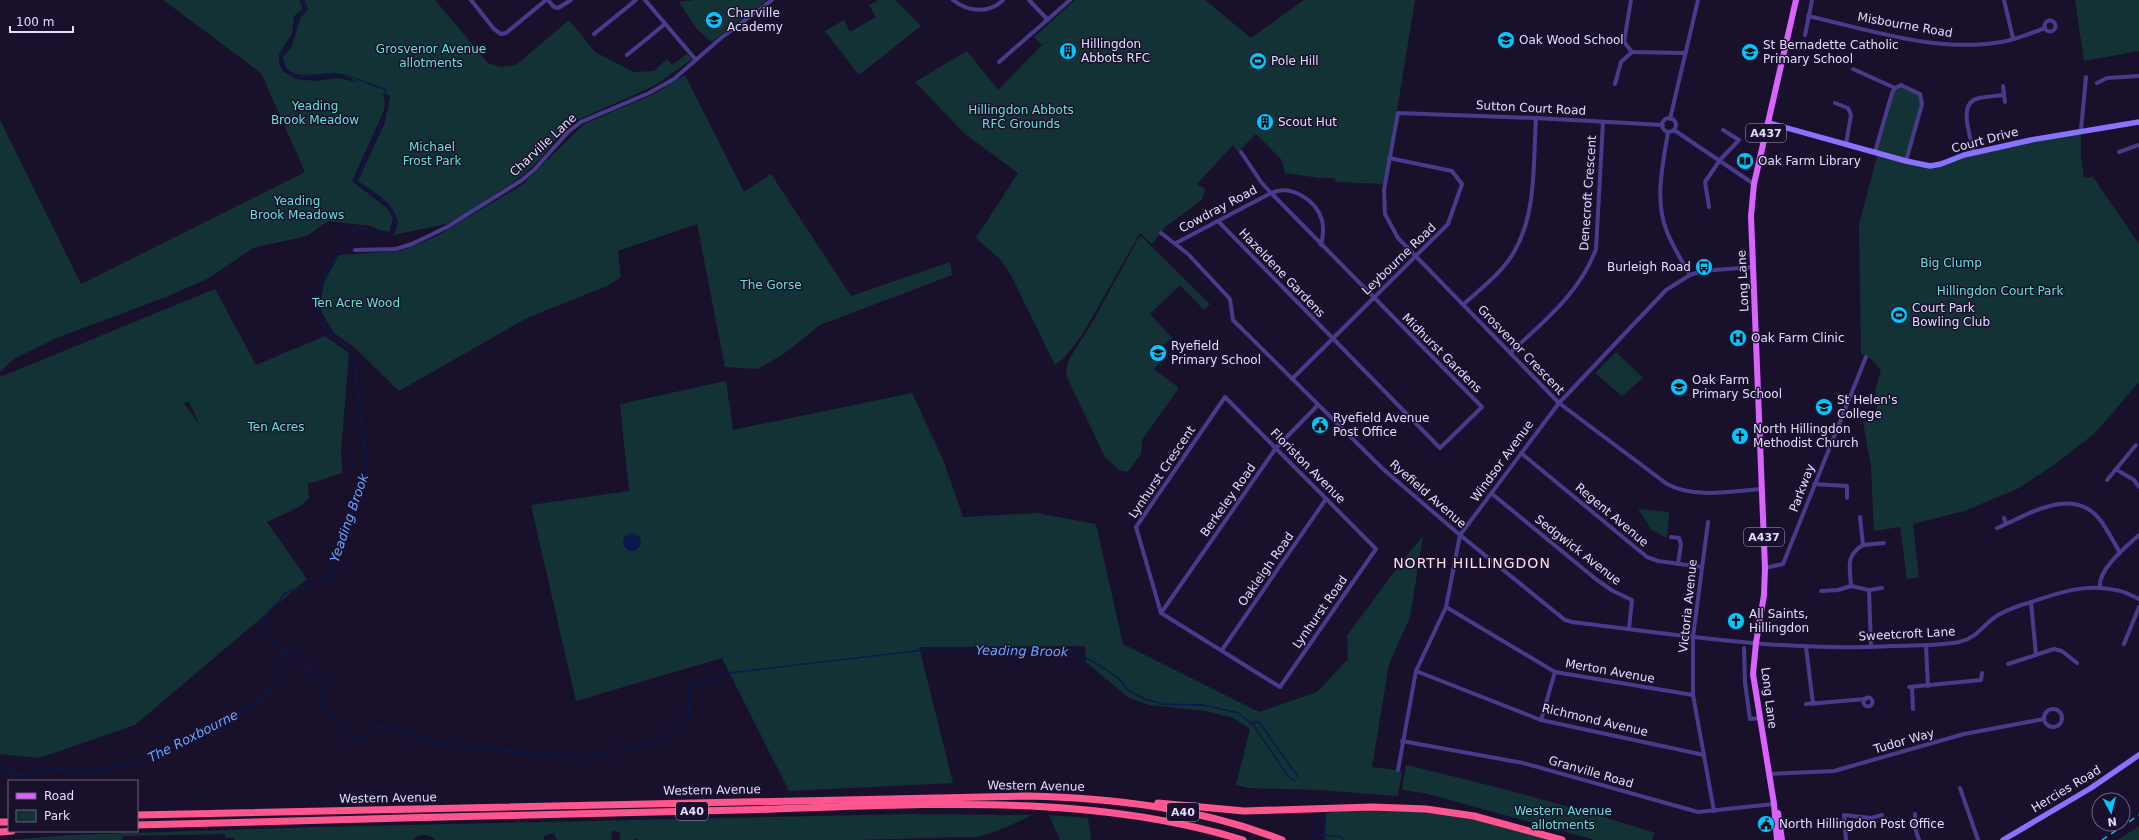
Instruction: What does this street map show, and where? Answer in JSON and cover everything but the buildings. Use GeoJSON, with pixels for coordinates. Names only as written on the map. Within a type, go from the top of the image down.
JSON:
{"type":"FeatureCollection","features":[{"type":"Feature","properties":{"kind":"highway","name":"Western Avenue"},"geometry":{"type":"LineString","coordinates":[[138,815],[951,796],[1026,796],[1082,798],[1171,809],[1261,832],[1282,840]]}},
{"type":"Feature","properties":{"kind":"highway"},"geometry":{"type":"LineString","coordinates":[[1082,798],[1126,799],[1244,811],[1412,807],[1474,816],[1562,840]]}},
{"type":"Feature","properties":{"kind":"highway","name":"Western Avenue"},"geometry":{"type":"LineString","coordinates":[[138,825],[766,810],[1024,806],[1087,810],[1148,817],[1192,826],[1243,840]]}},
{"type":"Feature","properties":{"kind":"main road","name":"Long Lane"},"geometry":{"type":"LineString","coordinates":[[1777,840],[1774,804],[1753,674],[1764,595],[1766,568],[1751,216],[1754,184],[1796,0]]}},
{"type":"Feature","properties":{"kind":"main road","name":"Long Lane"},"geometry":{"type":"LineString","coordinates":[[1774,804],[1779,818],[1782,840]]}},
{"type":"Feature","properties":{"kind":"street"},"geometry":{"type":"LineString","coordinates":[[471,0],[494,30],[501,34],[507,32],[547,0],[554,7],[558,8],[570,0]]}},
{"type":"Feature","properties":{"kind":"street"},"geometry":{"type":"LineString","coordinates":[[594,34],[636,0]]}},
{"type":"Feature","properties":{"kind":"street"},"geometry":{"type":"LineString","coordinates":[[645,0],[696,60]]}},
{"type":"Feature","properties":{"kind":"street","name":"Charville Lane"},"geometry":{"type":"LineString","coordinates":[[355,250],[396,249],[412,244],[446,227],[522,180],[535,169],[568,132],[581,122],[674,79],[721,38],[772,0]]}},
{"type":"Feature","properties":{"kind":"street"},"geometry":{"type":"LineString","coordinates":[[953,0],[966,7],[980,10],[990,9],[1003,0]]}},
{"type":"Feature","properties":{"kind":"street"},"geometry":{"type":"LineString","coordinates":[[1029,0],[1048,20]]}},
{"type":"Feature","properties":{"kind":"street"},"geometry":{"type":"LineString","coordinates":[[999,62],[1070,0]]}},
{"type":"Feature","properties":{"kind":"street"},"geometry":{"type":"LineString","coordinates":[[1632,0],[1624,42],[1632,52]]}},
{"type":"Feature","properties":{"kind":"street"},"geometry":{"type":"LineString","coordinates":[[1670,119],[1684,53],[1698,0]]}},
{"type":"Feature","properties":{"kind":"street"},"geometry":{"type":"LineString","coordinates":[[1804,35],[1812,0]]}},
{"type":"Feature","properties":{"kind":"street"},"geometry":{"type":"LineString","coordinates":[[2004,0],[2013,38]]}},
{"type":"Feature","properties":{"kind":"street","name":"Misbourne Road"},"geometry":{"type":"LineString","coordinates":[[1808,16],[1936,43],[1988,44],[2045,28]]}},
{"type":"Feature","properties":{"kind":"street"},"geometry":{"type":"LineString","coordinates":[[627,55],[665,24]]}},
{"type":"Feature","properties":{"kind":"street"},"geometry":{"type":"LineString","coordinates":[[1615,84],[1620,62],[1632,52],[1684,53]]}},
{"type":"Feature","properties":{"kind":"street"},"geometry":{"type":"LineString","coordinates":[[1853,69],[1895,88]]}},
{"type":"Feature","properties":{"kind":"street"},"geometry":{"type":"LineString","coordinates":[[2096,83],[2107,78],[2139,76]]}},
{"type":"Feature","properties":{"kind":"street"},"geometry":{"type":"LineString","coordinates":[[2080,130],[2086,77]]}},
{"type":"Feature","properties":{"kind":"street"},"geometry":{"type":"LineString","coordinates":[[1875,152],[1895,88],[1901,85],[1920,94],[1922,104],[1906,161]]}},
{"type":"Feature","properties":{"kind":"street"},"geometry":{"type":"LineString","coordinates":[[2004,86],[2005,102]]}},
{"type":"Feature","properties":{"kind":"street"},"geometry":{"type":"LineString","coordinates":[[1974,152],[1967,116],[1970,104],[1974,99],[2004,94]]}},
{"type":"Feature","properties":{"kind":"street"},"geometry":{"type":"LineString","coordinates":[[1835,103],[1848,108],[1851,115],[1846,144]]}},
{"type":"Feature","properties":{"kind":"street","name":"Sutton Court Road"},"geometry":{"type":"LineString","coordinates":[[1398,113],[1536,118],[1663,125]]}},
{"type":"Feature","properties":{"kind":"street","name":"Grosvenor Crescent"},"geometry":{"type":"LineString","coordinates":[[1398,113],[1384,190],[1385,214],[1398,238],[1416,257],[1559,403],[1667,484],[1679,489],[1696,492],[1762,489]]}},
{"type":"Feature","properties":{"kind":"street"},"geometry":{"type":"LineString","coordinates":[[1463,305],[1502,267],[1513,253],[1523,234],[1528,216],[1531,191],[1536,118]]}},
{"type":"Feature","properties":{"kind":"street"},"geometry":{"type":"LineString","coordinates":[[1670,119],[1665,120],[1663,125],[1668,132],[1660,189],[1661,213],[1667,232],[1690,275]]}},
{"type":"Feature","properties":{"kind":"street"},"geometry":{"type":"LineString","coordinates":[[1670,119],[1675,123],[1674,130]]}},
{"type":"Feature","properties":{"kind":"street","name":"Denecroft Crescent"},"geometry":{"type":"LineString","coordinates":[[1510,353],[1574,290],[1589,268],[1596,249],[1603,122]]}},
{"type":"Feature","properties":{"kind":"street","name":"Court Drive"},"geometry":{"type":"LineString","coordinates":[[1769,123],[1906,161],[1936,166],[1974,152],[2080,130],[2139,122]]}},
{"type":"Feature","properties":{"kind":"street"},"geometry":{"type":"LineString","coordinates":[[1668,132],[1674,130]]}},
{"type":"Feature","properties":{"kind":"street"},"geometry":{"type":"LineString","coordinates":[[1674,130],[1754,184]]}},
{"type":"Feature","properties":{"kind":"street"},"geometry":{"type":"LineString","coordinates":[[1708,208],[1706,182],[1720,160],[1739,140],[1723,130]]}},
{"type":"Feature","properties":{"kind":"street"},"geometry":{"type":"LineString","coordinates":[[2121,145],[2121,151],[2139,145]]}},
{"type":"Feature","properties":{"kind":"street"},"geometry":{"type":"LineString","coordinates":[[1241,152],[1261,182],[1271,193],[1374,298]]}},
{"type":"Feature","properties":{"kind":"street","name":"Leybourne Road"},"geometry":{"type":"LineString","coordinates":[[1292,379],[1448,224],[1462,184],[1452,171],[1389,158]]}},
{"type":"Feature","properties":{"kind":"street"},"geometry":{"type":"LineString","coordinates":[[1271,193],[1276,190],[1291,191],[1311,203],[1322,220],[1323,236],[1321,245]]}},
{"type":"Feature","properties":{"kind":"street","name":"Cowdray Road"},"geometry":{"type":"LineString","coordinates":[[1176,244],[1271,193]]}},
{"type":"Feature","properties":{"kind":"street","name":"Hazeldene Gardens"},"geometry":{"type":"LineString","coordinates":[[1218,221],[1332,338]]}},
{"type":"Feature","properties":{"kind":"street","name":"Ryefield Avenue"},"geometry":{"type":"LineString","coordinates":[[1161,233],[1188,254],[1230,298],[1234,320],[1384,469],[1460,535],[1565,620],[1693,638],[1756,644]]}},
{"type":"Feature","properties":{"kind":"street","name":"Windsor Avenue"},"geometry":{"type":"LineString","coordinates":[[1398,770],[1402,741],[1416,671],[1446,607],[1460,535],[1559,403],[1666,290],[1690,275],[1725,268],[1753,267]]}},
{"type":"Feature","properties":{"kind":"street","name":"Midhurst Gardens"},"geometry":{"type":"LineString","coordinates":[[1332,338],[1440,448],[1482,407],[1374,298]]}},
{"type":"Feature","properties":{"kind":"street","name":"Parkway"},"geometry":{"type":"LineString","coordinates":[[1766,568],[1783,564],[1866,357]]}},
{"type":"Feature","properties":{"kind":"street","name":"Floriston Avenue"},"geometry":{"type":"LineString","coordinates":[[1225,397],[1376,549]]}},
{"type":"Feature","properties":{"kind":"street","name":"Lynhurst Crescent"},"geometry":{"type":"LineString","coordinates":[[1161,614],[1136,527],[1225,397]]}},
{"type":"Feature","properties":{"kind":"street","name":"Berkeley Road"},"geometry":{"type":"LineString","coordinates":[[1161,614],[1276,448],[1318,405]]}},
{"type":"Feature","properties":{"kind":"street"},"geometry":{"type":"LineString","coordinates":[[2107,480],[2136,445]]}},
{"type":"Feature","properties":{"kind":"street","name":"Regent Avenue"},"geometry":{"type":"LineString","coordinates":[[1521,453],[1647,557],[1658,561],[1702,567]]}},
{"type":"Feature","properties":{"kind":"street"},"geometry":{"type":"LineString","coordinates":[[2116,470],[2134,480],[2139,487]]}},
{"type":"Feature","properties":{"kind":"street"},"geometry":{"type":"LineString","coordinates":[[1814,484],[1847,486],[1847,498]]}},
{"type":"Feature","properties":{"kind":"street","name":"Sedgwick Avenue"},"geometry":{"type":"LineString","coordinates":[[1491,493],[1598,580],[1613,591],[1632,600],[1629,629]]}},
{"type":"Feature","properties":{"kind":"street","name":"Oakleigh Road"},"geometry":{"type":"LineString","coordinates":[[1222,650],[1326,499]]}},
{"type":"Feature","properties":{"kind":"street"},"geometry":{"type":"LineString","coordinates":[[1997,528],[2046,507],[2072,503],[2089,509],[2096,515],[2120,553]]}},
{"type":"Feature","properties":{"kind":"street"},"geometry":{"type":"LineString","coordinates":[[1860,518],[1863,545]]}},
{"type":"Feature","properties":{"kind":"street"},"geometry":{"type":"LineString","coordinates":[[2004,518],[2006,524]]}},
{"type":"Feature","properties":{"kind":"street","name":"Victoria Avenue"},"geometry":{"type":"LineString","coordinates":[[1708,522],[1693,638],[1693,695],[1714,811]]}},
{"type":"Feature","properties":{"kind":"street"},"geometry":{"type":"LineString","coordinates":[[2100,587],[2101,576],[2120,553],[2139,535]]}},
{"type":"Feature","properties":{"kind":"street"},"geometry":{"type":"LineString","coordinates":[[1671,537],[1679,538],[1681,544],[1678,564]]}},
{"type":"Feature","properties":{"kind":"street"},"geometry":{"type":"LineString","coordinates":[[1851,586],[1849,563],[1852,553],[1863,545],[1884,543]]}},
{"type":"Feature","properties":{"kind":"street","name":"Lynhurst Road"},"geometry":{"type":"LineString","coordinates":[[1222,650],[1280,687],[1376,549]]}},
{"type":"Feature","properties":{"kind":"street"},"geometry":{"type":"LineString","coordinates":[[1821,591],[1838,590],[1851,586],[1869,590],[1882,588]]}},
{"type":"Feature","properties":{"kind":"street","name":"Sweetcroft Lane"},"geometry":{"type":"LineString","coordinates":[[1756,644],[1806,647],[1871,647],[1960,642],[1976,636],[1985,625],[1998,615],[2050,595],[2074,589],[2100,587],[2118,590],[2139,599]]}},
{"type":"Feature","properties":{"kind":"street"},"geometry":{"type":"LineString","coordinates":[[1869,590],[1871,647]]}},
{"type":"Feature","properties":{"kind":"street"},"geometry":{"type":"LineString","coordinates":[[2031,602],[2036,655]]}},
{"type":"Feature","properties":{"kind":"street"},"geometry":{"type":"LineString","coordinates":[[2124,644],[2139,606]]}},
{"type":"Feature","properties":{"kind":"street","name":"Merton Avenue"},"geometry":{"type":"LineString","coordinates":[[1446,607],[1555,672],[1693,695]]}},
{"type":"Feature","properties":{"kind":"street"},"geometry":{"type":"LineString","coordinates":[[1161,614],[1222,650]]}},
{"type":"Feature","properties":{"kind":"street"},"geometry":{"type":"LineString","coordinates":[[1926,645],[1928,686]]}},
{"type":"Feature","properties":{"kind":"street"},"geometry":{"type":"LineString","coordinates":[[1806,647],[1813,704]]}},
{"type":"Feature","properties":{"kind":"street"},"geometry":{"type":"LineString","coordinates":[[1744,648],[1745,683],[1750,719],[1760,718]]}},
{"type":"Feature","properties":{"kind":"street"},"geometry":{"type":"LineString","coordinates":[[2008,664],[2054,649],[2062,651],[2077,663]]}},
{"type":"Feature","properties":{"kind":"street","name":"Richmond Avenue"},"geometry":{"type":"LineString","coordinates":[[1416,671],[1541,720],[1704,755]]}},
{"type":"Feature","properties":{"kind":"street"},"geometry":{"type":"LineString","coordinates":[[1541,720],[1555,672]]}},
{"type":"Feature","properties":{"kind":"street"},"geometry":{"type":"LineString","coordinates":[[1914,709],[1910,687],[1982,680],[1982,673]]}},
{"type":"Feature","properties":{"kind":"street"},"geometry":{"type":"LineString","coordinates":[[1806,704],[1866,698]]}},
{"type":"Feature","properties":{"kind":"street","name":"Tudor Way"},"geometry":{"type":"LineString","coordinates":[[2052,708],[2058,710],[2063,717],[2061,722],[2056,726],[2049,726],[2044,719],[2046,712],[2052,708]]}},
{"type":"Feature","properties":{"kind":"street","name":"Tudor Way"},"geometry":{"type":"LineString","coordinates":[[1769,774],[1834,771],[1964,734],[2044,719]]}},
{"type":"Feature","properties":{"kind":"street","name":"Granville Road"},"geometry":{"type":"LineString","coordinates":[[1402,741],[1523,763],[1698,812],[1774,804]]}},
{"type":"Feature","properties":{"kind":"street","name":"Hercies Road"},"geometry":{"type":"LineString","coordinates":[[2003,840],[2095,784],[2139,755]]}},
{"type":"Feature","properties":{"kind":"street"},"geometry":{"type":"LineString","coordinates":[[1960,788],[1978,840]]}},
{"type":"Feature","properties":{"kind":"street"},"geometry":{"type":"LineString","coordinates":[[1915,814],[1914,828],[1919,840]]}},
{"type":"Feature","properties":{"kind":"street"},"geometry":{"type":"LineString","coordinates":[[1846,840],[1844,815],[1871,818],[1882,815]]}},
{"type":"Feature","properties":{"kind":"green space"},"geometry":{"type":"Polygon","coordinates":[[[163,0],[299,0],[303,9],[294,16],[292,34],[279,54],[279,64],[284,72],[296,79],[315,81],[337,78],[357,82],[337,73],[311,75],[296,74],[290,71],[285,65],[283,57],[291,48],[300,19],[308,9],[304,0],[435,0],[488,63],[501,67],[516,65],[569,20],[595,52],[634,72],[654,71],[667,59],[672,65],[687,54],[692,59],[656,85],[578,120],[566,128],[539,160],[522,176],[467,213],[446,224],[393,235],[397,227],[397,218],[394,211],[381,197],[358,181],[385,122],[390,96],[383,93],[385,106],[382,115],[352,181],[388,209],[393,219],[389,232],[379,230],[372,226],[328,221],[307,236],[253,248],[209,278],[166,297],[59,337],[15,358],[0,372],[0,120],[81,284],[305,172],[261,73],[163,0]]]}},
{"type":"Feature","properties":{"kind":"green space","name":"Charville Academy"},"geometry":{"type":"Polygon","coordinates":[[[695,0],[767,0],[711,42],[697,29],[679,2],[695,0]]]}},
{"type":"Feature","properties":{"kind":"green space"},"geometry":{"type":"Polygon","coordinates":[[[879,0],[895,0],[921,26],[859,75],[825,31],[844,20],[850,32],[876,17],[869,5],[879,0]]]}},
{"type":"Feature","properties":{"kind":"green space","name":"Hillingdon Abbots RFC Grounds"},"geometry":{"type":"Polygon","coordinates":[[[1075,0],[1205,0],[1251,38],[1304,0],[1415,0],[1385,184],[1337,182],[1334,178],[1320,178],[1285,173],[1281,159],[1256,134],[1238,152],[1233,145],[1197,184],[1205,189],[1202,200],[1165,227],[1152,244],[1140,233],[1082,335],[1064,358],[1055,365],[1012,277],[1001,260],[976,238],[1018,173],[965,134],[915,82],[967,51],[998,90],[1042,45],[1034,37],[1075,0]]]}},
{"type":"Feature","properties":{"kind":"green space"},"geometry":{"type":"Polygon","coordinates":[[[2075,0],[2139,0],[2139,51],[2084,61],[2075,0]]]}},
{"type":"Feature","properties":{"kind":"green space"},"geometry":{"type":"Polygon","coordinates":[[[685,75],[744,192],[771,174],[851,296],[950,262],[952,275],[820,325],[785,353],[758,369],[725,367],[697,224],[618,251],[621,277],[607,286],[527,318],[399,391],[354,347],[334,333],[322,313],[320,303],[325,280],[339,255],[401,251],[437,236],[522,185],[584,124],[654,94],[685,75]]]}},
{"type":"Feature","properties":{"kind":"green space","name":"Hillingdon Court Park"},"geometry":{"type":"Polygon","coordinates":[[[1901,85],[1920,94],[1922,104],[1906,161],[1930,166],[1964,155],[2081,130],[2081,157],[2084,178],[2093,177],[2139,244],[2139,382],[2095,433],[2054,465],[2017,489],[1964,511],[1913,524],[1919,577],[1907,579],[1900,527],[1874,531],[1871,467],[1863,422],[1878,420],[1875,391],[1881,370],[1870,358],[1861,354],[1859,224],[1878,153],[1875,152],[1892,93],[1901,85]]]}},
{"type":"Feature","properties":{"kind":"green space","name":"Ryefield Primary School"},"geometry":{"type":"Polygon","coordinates":[[[1139,237],[1142,237],[1210,304],[1204,310],[1180,285],[1150,314],[1172,338],[1163,346],[1168,352],[1154,369],[1179,388],[1142,440],[1141,454],[1126,472],[1119,470],[1105,457],[1066,375],[1068,361],[1095,318],[1139,237]]]}},
{"type":"Feature","properties":{"kind":"green space","name":"Ten Acres"},"geometry":{"type":"Polygon","coordinates":[[[215,289],[256,365],[325,336],[349,353],[341,451],[342,473],[308,484],[309,498],[299,507],[267,522],[307,579],[135,725],[39,758],[0,754],[0,377],[215,289]],[[189,402],[184,403],[201,427],[189,402]]]}},
{"type":"Feature","properties":{"kind":"green space"},"geometry":{"type":"Polygon","coordinates":[[[1616,352],[1643,378],[1622,396],[1595,373],[1616,352]]]}},
{"type":"Feature","properties":{"kind":"green space"},"geometry":{"type":"Polygon","coordinates":[[[726,381],[733,430],[912,393],[944,462],[963,517],[1037,513],[1096,524],[1123,644],[1259,712],[1317,692],[1348,659],[1347,636],[1399,565],[1423,536],[1410,617],[1389,664],[1372,767],[1402,771],[1398,796],[1318,790],[1249,788],[1236,785],[1250,729],[1233,718],[1205,711],[1149,705],[1129,698],[1086,662],[1085,646],[919,647],[953,783],[789,791],[722,658],[576,701],[531,505],[629,491],[620,404],[726,381]]]}},
{"type":"Feature","properties":{"kind":"green space"},"geometry":{"type":"Polygon","coordinates":[[[1638,509],[1669,512],[1667,538],[1652,530],[1638,509]]]}},
{"type":"Feature","properties":{"kind":"green space","name":"Western Avenue allotments"},"geometry":{"type":"Polygon","coordinates":[[[1406,765],[1531,796],[1655,833],[1652,840],[1595,840],[1424,793],[1402,790],[1406,765]]]}},
{"type":"Feature","properties":{"kind":"green space"},"geometry":{"type":"Polygon","coordinates":[[[1384,808],[1465,817],[1549,840],[1325,840],[1326,813],[1346,810],[1384,808]]]}},
{"type":"Feature","properties":{"kind":"green space"},"geometry":{"type":"Polygon","coordinates":[[[907,814],[1032,815],[999,830],[981,836],[856,840],[639,840],[635,838],[634,840],[620,840],[620,832],[612,831],[611,840],[557,840],[554,833],[544,836],[544,840],[436,840],[430,836],[421,835],[415,837],[413,840],[235,840],[235,838],[225,838],[225,834],[123,836],[122,840],[8,840],[71,835],[316,827],[907,814]]]}},
{"type":"Feature","properties":{"kind":"green space"},"geometry":{"type":"Polygon","coordinates":[[[1049,815],[1088,818],[1091,840],[1060,840],[1049,815]]]}},
{"type":"Feature","properties":{"kind":"green space"},"geometry":{"type":"Polygon","coordinates":[[[2139,826],[2139,840],[2118,840],[2131,832],[2139,826]]]}},
{"type":"Feature","properties":{"kind":"shaded area"},"geometry":{"type":"Polygon","coordinates":[[[632,533],[638,536],[641,542],[638,548],[632,551],[626,548],[623,542],[626,536],[632,533]]]}},
{"type":"Feature","properties":{"kind":"waterway","name":"Yeading Brook"},"geometry":{"type":"LineString","coordinates":[[302,0],[306,10],[297,18],[295,35],[281,56],[284,66],[289,72],[303,77],[329,74],[343,75],[385,89],[388,107],[356,181],[386,203],[392,210],[395,218],[395,226],[390,234],[356,228],[349,234],[348,239],[327,271],[322,282],[318,306],[320,318],[326,329],[335,338],[353,351],[367,466],[330,576],[319,582],[287,592],[264,617],[262,629],[279,647],[288,651],[294,651],[309,671],[326,679],[327,685],[321,699],[322,707],[334,717],[351,742],[358,740],[379,727],[393,728],[434,744],[581,758],[600,756],[665,737],[689,715],[688,689],[729,672]]}},
{"type":"Feature","properties":{"kind":"waterway","name":"Yeading Brook"},"geometry":{"type":"LineString","coordinates":[[729,673],[924,650],[1072,650],[1099,665],[1118,678],[1129,691],[1145,699],[1162,704],[1203,705],[1239,713],[1254,726],[1288,776],[1295,781]]}},
{"type":"Feature","properties":{"kind":"waterway","name":"The Roxbourne"},"geometry":{"type":"LineString","coordinates":[[0,774],[10,769],[16,775],[30,774],[45,768],[94,771],[150,760],[259,702],[276,685],[281,674],[284,651]]}},
{"type":"Feature","properties":{"kind":"waterway"},"geometry":{"type":"LineString","coordinates":[[1250,723],[1259,722],[1298,777]]}},
{"type":"Feature","properties":{"kind":"waterway"},"geometry":{"type":"LineString","coordinates":[[0,765],[10,769]]}},
{"type":"Feature","properties":{"kind":"waterway"},"geometry":{"type":"LineString","coordinates":[[1323,815],[1325,821],[1324,835],[1341,837],[1344,840]]}},
{"type":"Feature","properties":{"kind":"waterway","name":"Yeading Brook"},"geometry":{"type":"LineString","coordinates":[[1315,840],[1319,816]]}},
{"type":"Feature","properties":{"kind":"waterway"},"geometry":{"type":"LineString","coordinates":[[1317,834],[1324,835],[1323,840]]}},
{"type":"Feature","properties":{"kind":"railway"},"geometry":{"type":"LineString","coordinates":[[2102,840],[2139,815]]}},
{"type":"Feature","properties":{"kind":"place","name":"Charville Academy"},"geometry":{"type":"Point","coordinates":[714,20]}},
{"type":"Feature","properties":{"kind":"place","name":"Oak Wood School"},"geometry":{"type":"Point","coordinates":[1506,40]}},
{"type":"Feature","properties":{"kind":"place","name":"Hillingdon Abbots RFC"},"geometry":{"type":"Point","coordinates":[1068,51]}},
{"type":"Feature","properties":{"kind":"place","name":"St Bernadette Catholic Primary School"},"geometry":{"type":"Point","coordinates":[1750,52]}},
{"type":"Feature","properties":{"kind":"place","name":"Pole Hill"},"geometry":{"type":"Point","coordinates":[1258,61]}},
{"type":"Feature","properties":{"kind":"place","name":"Scout Hut"},"geometry":{"type":"Point","coordinates":[1265,122]}},
{"type":"Feature","properties":{"kind":"place","name":"Oak Farm Library"},"geometry":{"type":"Point","coordinates":[1745,161]}},
{"type":"Feature","properties":{"kind":"place","name":"Burleigh Road"},"geometry":{"type":"Point","coordinates":[1704,267]}},
{"type":"Feature","properties":{"kind":"place","name":"Court Park Bowling Club"},"geometry":{"type":"Point","coordinates":[1899,315]}},
{"type":"Feature","properties":{"kind":"place","name":"Oak Farm Clinic"},"geometry":{"type":"Point","coordinates":[1738,338]}},
{"type":"Feature","properties":{"kind":"place","name":"Ryefield Primary School"},"geometry":{"type":"Point","coordinates":[1158,353]}},
{"type":"Feature","properties":{"kind":"place","name":"Oak Farm Primary School"},"geometry":{"type":"Point","coordinates":[1679,387]}},
{"type":"Feature","properties":{"kind":"place","name":"St Helen's College"},"geometry":{"type":"Point","coordinates":[1824,407]}},
{"type":"Feature","properties":{"kind":"place","name":"Ryefield Avenue Post Office"},"geometry":{"type":"Point","coordinates":[1320,425]}},
{"type":"Feature","properties":{"kind":"place","name":"North Hillingdon Methodist Church"},"geometry":{"type":"Point","coordinates":[1740,436]}},
{"type":"Feature","properties":{"kind":"place","name":"All Saints, Hillingdon"},"geometry":{"type":"Point","coordinates":[1736,621]}},
{"type":"Feature","properties":{"kind":"place","name":"North Hillingdon Post Office"},"geometry":{"type":"Point","coordinates":[1766,824]}},
{"type":"Feature","properties":{"kind":"district","name":"NORTH HILLINGDON"},"geometry":{"type":"Point","coordinates":[1472,563]}},
{"type":"Feature","properties":{"kind":"park label","name":"Grosvenor Avenue allotments"},"geometry":{"type":"Point","coordinates":[431,56]}},
{"type":"Feature","properties":{"kind":"park label","name":"Yeading Brook Meadow"},"geometry":{"type":"Point","coordinates":[315,113]}},
{"type":"Feature","properties":{"kind":"park label","name":"Michael Frost Park"},"geometry":{"type":"Point","coordinates":[432,154]}},
{"type":"Feature","properties":{"kind":"park label","name":"Yeading Brook Meadows"},"geometry":{"type":"Point","coordinates":[297,208]}},
{"type":"Feature","properties":{"kind":"park label","name":"Big Clump"},"geometry":{"type":"Point","coordinates":[1951,263]}},
{"type":"Feature","properties":{"kind":"park label","name":"The Gorse"},"geometry":{"type":"Point","coordinates":[771,285]}},
{"type":"Feature","properties":{"kind":"park label","name":"Ten Acre Wood"},"geometry":{"type":"Point","coordinates":[356,303]}}]}
